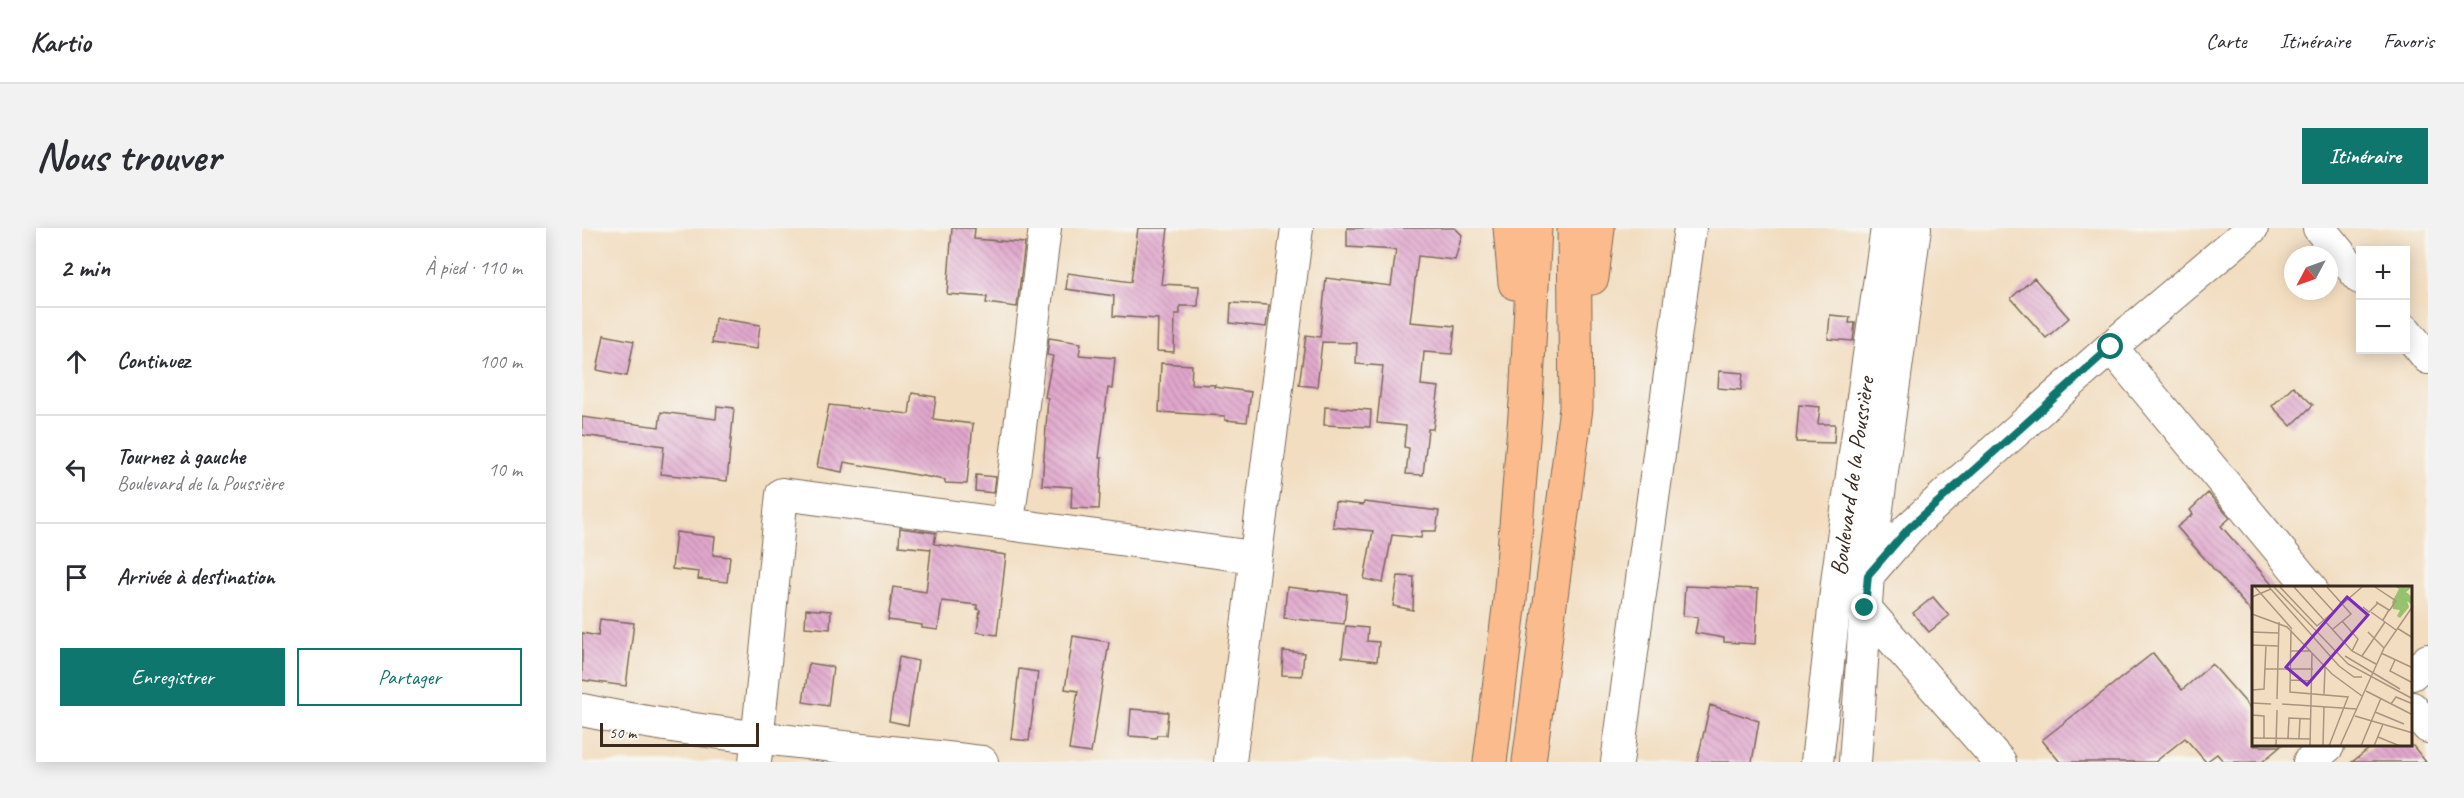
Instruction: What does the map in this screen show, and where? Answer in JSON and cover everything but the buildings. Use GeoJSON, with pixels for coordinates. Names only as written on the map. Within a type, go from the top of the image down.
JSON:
{"type":"FeatureCollection","features":[{"type":"Feature","properties":{"kind":"main road"},"geometry":{"type":"LineString","coordinates":[[1510,228],[1526,402]]}},
{"type":"Feature","properties":{"kind":"main road"},"geometry":{"type":"LineString","coordinates":[[1490,762],[1510,600],[1526,402],[1535,228]]}},
{"type":"Feature","properties":{"kind":"main road"},"geometry":{"type":"LineString","coordinates":[[1574,228],[1576,408]]}},
{"type":"Feature","properties":{"kind":"main road"},"geometry":{"type":"LineString","coordinates":[[1529,762],[1598,228]]}},
{"type":"Feature","properties":{"kind":"street"},"geometry":{"type":"LineString","coordinates":[[1008,524],[1045,228]]}},
{"type":"Feature","properties":{"kind":"street"},"geometry":{"type":"LineString","coordinates":[[1230,762],[1297,228]]}},
{"type":"Feature","properties":{"kind":"street"},"geometry":{"type":"LineString","coordinates":[[1617,762],[1690,228]]}},
{"type":"Feature","properties":{"kind":"street","name":"Boulevard de la Poussière"},"geometry":{"type":"LineString","coordinates":[[1855,762],[1865,608],[1853,575],[1887,228]]}},
{"type":"Feature","properties":{"kind":"street","name":"Boulevard de la Poussière"},"geometry":{"type":"LineString","coordinates":[[1817,762],[1915,228]]}},
{"type":"Feature","properties":{"kind":"street"},"geometry":{"type":"LineString","coordinates":[[1853,575],[1908,529],[2111,347],[2252,228]]}},
{"type":"Feature","properties":{"kind":"street"},"geometry":{"type":"LineString","coordinates":[[2319,228],[2356,272]]}},
{"type":"Feature","properties":{"kind":"street"},"geometry":{"type":"LineString","coordinates":[[2410,336],[2428,358]]}},
{"type":"Feature","properties":{"kind":"street"},"geometry":{"type":"LineString","coordinates":[[2111,347],[2308,586]]}},
{"type":"Feature","properties":{"kind":"street"},"geometry":{"type":"LineString","coordinates":[[757,749],[782,494],[1254,557]]}},
{"type":"Feature","properties":{"kind":"street"},"geometry":{"type":"LineString","coordinates":[[1865,608],[2000,762]]}},
{"type":"Feature","properties":{"kind":"street"},"geometry":{"type":"LineString","coordinates":[[2413,673],[2428,660]]}},
{"type":"Feature","properties":{"kind":"street"},"geometry":{"type":"LineString","coordinates":[[2413,709],[2428,727]]}},
{"type":"Feature","properties":{"kind":"street"},"geometry":{"type":"LineString","coordinates":[[582,710],[757,749],[981,762]]}},
{"type":"Feature","properties":{"kind":"street"},"geometry":{"type":"LineString","coordinates":[[2309,762],[2327,747]]}},
{"type":"Feature","properties":{"kind":"route"},"geometry":{"type":"LineString","coordinates":[[1865,608],[1868,575],[1908,529],[2111,347]]}}]}
